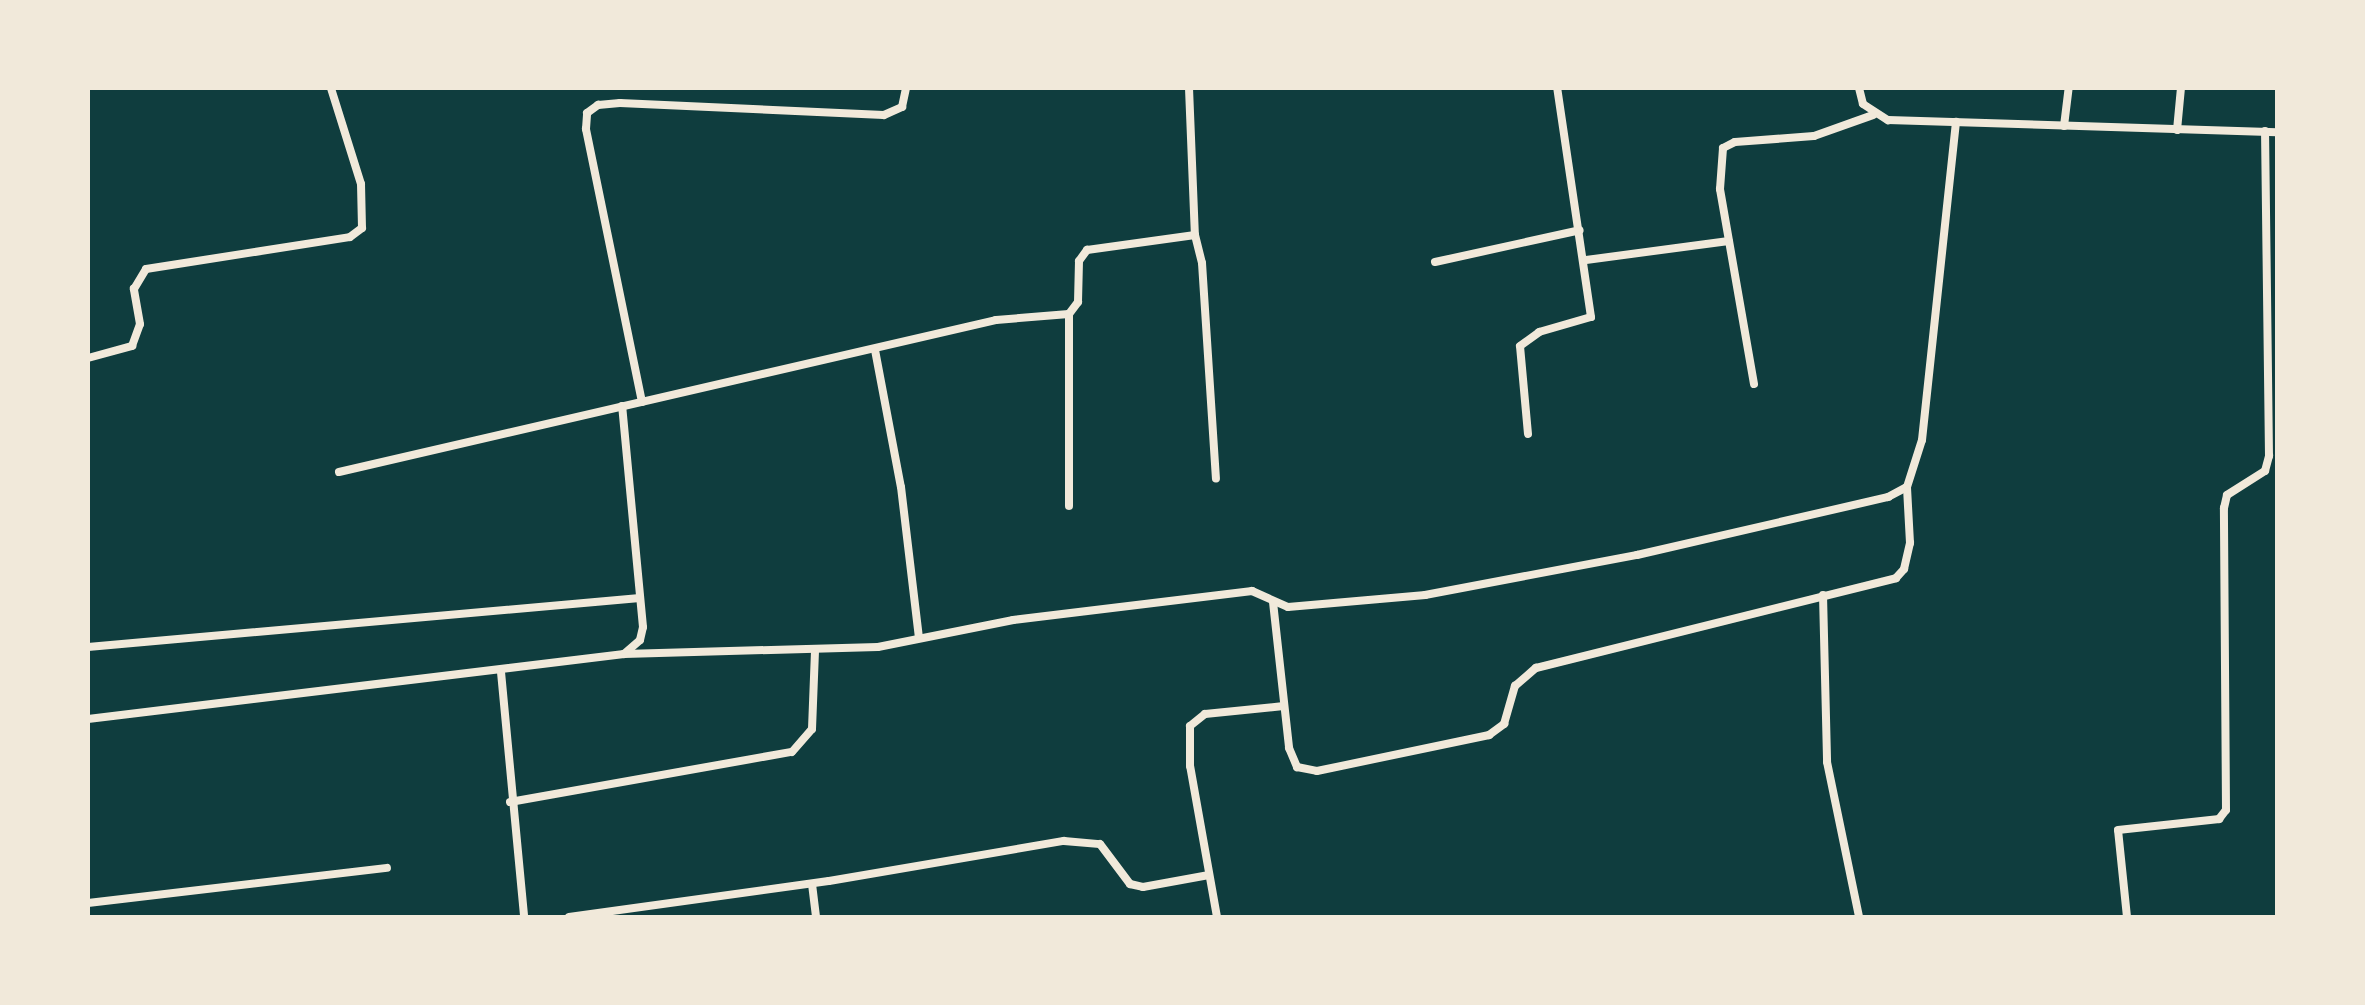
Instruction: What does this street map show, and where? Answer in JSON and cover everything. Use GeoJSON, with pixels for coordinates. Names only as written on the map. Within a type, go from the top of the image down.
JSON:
{"type":"FeatureCollection","features":[{"type":"Feature","properties":{"kind":"street"},"geometry":{"type":"LineString","coordinates":[[88,358],[132,346],[140,324],[134,289],[146,269],[350,237],[362,228],[361,184],[331,88]]}},
{"type":"Feature","properties":{"kind":"street"},"geometry":{"type":"LineString","coordinates":[[642,402],[586,129],[587,113],[598,105],[620,103],[884,115],[902,107],[906,88]]}},
{"type":"Feature","properties":{"kind":"street"},"geometry":{"type":"LineString","coordinates":[[1189,88],[1195,235],[1216,479]]}},
{"type":"Feature","properties":{"kind":"street"},"geometry":{"type":"LineString","coordinates":[[1528,434],[1520,346],[1539,332],[1591,317],[1586,260],[1557,88]]}},
{"type":"Feature","properties":{"kind":"street"},"geometry":{"type":"LineString","coordinates":[[1859,88],[1863,104],[1873,115]]}},
{"type":"Feature","properties":{"kind":"street"},"geometry":{"type":"LineString","coordinates":[[2064,126],[2069,88]]}},
{"type":"Feature","properties":{"kind":"street"},"geometry":{"type":"LineString","coordinates":[[2177,130],[2181,88]]}},
{"type":"Feature","properties":{"kind":"street"},"geometry":{"type":"LineString","coordinates":[[1754,384],[1720,189],[1723,148],[1735,142],[1814,136],[1873,115],[1956,122],[2277,132]]}},
{"type":"Feature","properties":{"kind":"street"},"geometry":{"type":"LineString","coordinates":[[1273,602],[1293,760],[1305,771],[1317,771],[1489,735],[1504,724],[1515,686],[1536,668],[1896,578],[1904,569],[1910,543],[1907,487],[1928,396],[1956,122]]}},
{"type":"Feature","properties":{"kind":"street"},"geometry":{"type":"LineString","coordinates":[[2127,917],[2118,830],[2219,819],[2226,810],[2224,508],[2227,495],[2265,471],[2269,456],[2265,131]]}},
{"type":"Feature","properties":{"kind":"street"},"geometry":{"type":"LineString","coordinates":[[1435,262],[1580,230]]}},
{"type":"Feature","properties":{"kind":"street"},"geometry":{"type":"LineString","coordinates":[[1069,506],[1069,314],[1078,302],[1079,261],[1087,250],[1195,235]]}},
{"type":"Feature","properties":{"kind":"street"},"geometry":{"type":"LineString","coordinates":[[1586,260],[1729,241]]}},
{"type":"Feature","properties":{"kind":"street"},"geometry":{"type":"LineString","coordinates":[[339,472],[996,320],[1069,314]]}},
{"type":"Feature","properties":{"kind":"street"},"geometry":{"type":"LineString","coordinates":[[875,350],[901,487],[919,637]]}},
{"type":"Feature","properties":{"kind":"street"},"geometry":{"type":"LineString","coordinates":[[622,406],[640,598],[640,640],[624,654]]}},
{"type":"Feature","properties":{"kind":"street"},"geometry":{"type":"LineString","coordinates":[[88,719],[501,672],[624,654],[878,647],[1013,620],[1244,591],[1288,607],[1362,602],[1481,587],[1854,506],[1907,487]]}},
{"type":"Feature","properties":{"kind":"street"},"geometry":{"type":"LineString","coordinates":[[1823,595],[1827,762],[1859,917]]}},
{"type":"Feature","properties":{"kind":"street"},"geometry":{"type":"LineString","coordinates":[[88,647],[640,598]]}},
{"type":"Feature","properties":{"kind":"street"},"geometry":{"type":"LineString","coordinates":[[510,802],[792,752],[812,729],[815,651]]}},
{"type":"Feature","properties":{"kind":"street"},"geometry":{"type":"LineString","coordinates":[[501,672],[510,802],[524,917]]}},
{"type":"Feature","properties":{"kind":"street"},"geometry":{"type":"LineString","coordinates":[[1217,917],[1190,766],[1190,726],[1205,714],[1284,706]]}},
{"type":"Feature","properties":{"kind":"street"},"geometry":{"type":"LineString","coordinates":[[569,917],[812,884],[995,850],[1089,840],[1115,859],[1130,884],[1143,887],[1209,875]]}},
{"type":"Feature","properties":{"kind":"street"},"geometry":{"type":"LineString","coordinates":[[88,903],[387,868]]}},
{"type":"Feature","properties":{"kind":"street"},"geometry":{"type":"LineString","coordinates":[[812,884],[816,917]]}}]}
